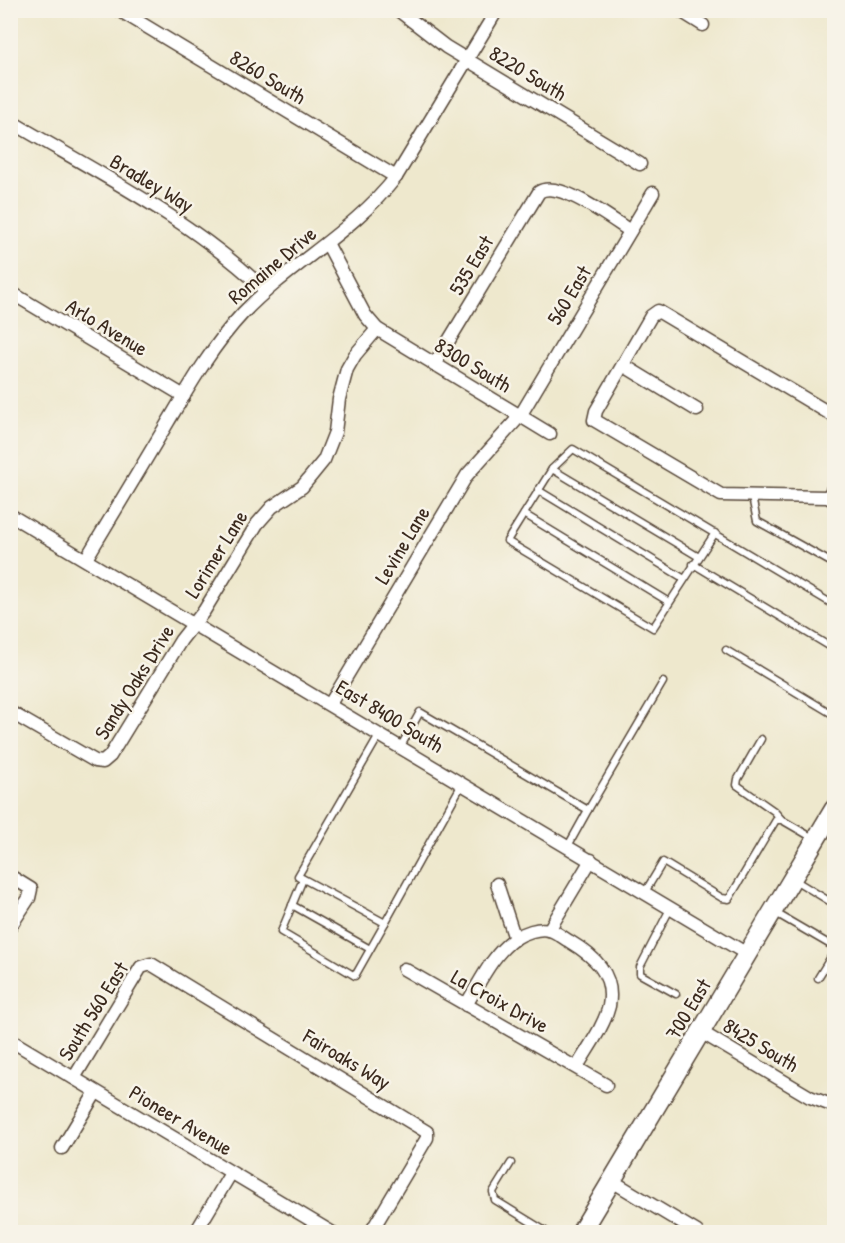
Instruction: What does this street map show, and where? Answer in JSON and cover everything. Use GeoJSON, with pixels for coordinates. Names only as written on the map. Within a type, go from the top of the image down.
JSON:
{"type":"FeatureCollection","features":[{"type":"Feature","properties":{"kind":"main road","name":"700 East"},"geometry":{"type":"LineString","coordinates":[[581,1233],[834,809]]}},
{"type":"Feature","properties":{"kind":"street","name":"8260 South"},"geometry":{"type":"LineString","coordinates":[[119,10],[396,177]]}},
{"type":"Feature","properties":{"kind":"street","name":"8220 South"},"geometry":{"type":"LineString","coordinates":[[398,10],[430,37],[640,164]]}},
{"type":"Feature","properties":{"kind":"street","name":"Romaine Drive"},"geometry":{"type":"LineString","coordinates":[[86,559],[220,340],[266,291],[365,213],[396,177],[497,10]]}},
{"type":"Feature","properties":{"kind":"street"},"geometry":{"type":"LineString","coordinates":[[679,10],[703,25]]}},
{"type":"Feature","properties":{"kind":"street","name":"Bradley Way"},"geometry":{"type":"LineString","coordinates":[[10,121],[190,228],[236,263],[266,291]]}},
{"type":"Feature","properties":{"kind":"street","name":"535 East"},"geometry":{"type":"LineString","coordinates":[[434,364],[531,203],[545,188],[564,191],[630,231]]}},
{"type":"Feature","properties":{"kind":"street","name":"560 East"},"geometry":{"type":"LineString","coordinates":[[520,416],[653,193]]}},
{"type":"Feature","properties":{"kind":"street"},"geometry":{"type":"LineString","coordinates":[[327,243],[365,315],[377,329]]}},
{"type":"Feature","properties":{"kind":"street","name":"Arlo Avenue"},"geometry":{"type":"LineString","coordinates":[[10,292],[184,396]]}},
{"type":"Feature","properties":{"kind":"street"},"geometry":{"type":"LineString","coordinates":[[832,495],[752,497],[721,495],[598,425],[594,420],[596,411],[651,316],[658,311],[834,416]]}},
{"type":"Feature","properties":{"kind":"street","name":"8300 South"},"geometry":{"type":"LineString","coordinates":[[377,329],[550,434]]}},
{"type":"Feature","properties":{"kind":"street","name":"Lorimer Lane"},"geometry":{"type":"LineString","coordinates":[[195,623],[257,524],[273,507],[302,487],[324,460],[335,432],[339,399],[347,369],[355,355],[377,329]]}},
{"type":"Feature","properties":{"kind":"street"},"geometry":{"type":"LineString","coordinates":[[623,365],[697,410]]}},
{"type":"Feature","properties":{"kind":"street","name":"Levine Lane"},"geometry":{"type":"LineString","coordinates":[[330,704],[467,475],[520,416]]}},
{"type":"Feature","properties":{"kind":"street","name":"East 8400 South"},"geometry":{"type":"LineString","coordinates":[[10,515],[195,623],[747,954]]}},
{"type":"Feature","properties":{"kind":"street","name":"Sandy Oaks Drive"},"geometry":{"type":"LineString","coordinates":[[10,712],[86,757],[103,762],[116,749],[181,640],[195,623]]}},
{"type":"Feature","properties":{"kind":"street"},"geometry":{"type":"LineString","coordinates":[[549,930],[591,860]]}},
{"type":"Feature","properties":{"kind":"street"},"geometry":{"type":"LineString","coordinates":[[10,876],[31,889],[10,927]]}},
{"type":"Feature","properties":{"kind":"street"},"geometry":{"type":"LineString","coordinates":[[497,884],[515,939]]}},
{"type":"Feature","properties":{"kind":"street"},"geometry":{"type":"LineString","coordinates":[[466,1005],[496,955],[515,939],[527,933],[549,930],[593,956],[606,976],[609,1007],[577,1067]]}},
{"type":"Feature","properties":{"kind":"street","name":"South 560 East"},"geometry":{"type":"LineString","coordinates":[[74,1078],[135,976],[146,964]]}},
{"type":"Feature","properties":{"kind":"street","name":"Fairoaks Way"},"geometry":{"type":"LineString","coordinates":[[146,964],[151,964],[427,1132],[427,1138],[371,1233]]}},
{"type":"Feature","properties":{"kind":"street","name":"La Croix Drive"},"geometry":{"type":"LineString","coordinates":[[404,969],[606,1085]]}},
{"type":"Feature","properties":{"kind":"street","name":"8425 South"},"geometry":{"type":"LineString","coordinates":[[701,1032],[810,1097],[834,1106]]}},
{"type":"Feature","properties":{"kind":"street","name":"Pioneer Avenue"},"geometry":{"type":"LineString","coordinates":[[10,1040],[331,1233]]}},
{"type":"Feature","properties":{"kind":"street"},"geometry":{"type":"LineString","coordinates":[[62,1148],[96,1092]]}},
{"type":"Feature","properties":{"kind":"street"},"geometry":{"type":"LineString","coordinates":[[196,1230],[231,1173]]}},
{"type":"Feature","properties":{"kind":"street"},"geometry":{"type":"LineString","coordinates":[[612,1181],[697,1233]]}},
{"type":"Feature","properties":{"kind":"lane"},"geometry":{"type":"LineString","coordinates":[[715,533],[683,578],[653,628],[507,541],[552,469],[573,449],[715,533],[834,605]]}},
{"type":"Feature","properties":{"kind":"lane"},"geometry":{"type":"LineString","coordinates":[[552,469],[699,557]]}},
{"type":"Feature","properties":{"kind":"lane"},"geometry":{"type":"LineString","coordinates":[[538,490],[683,578]]}},
{"type":"Feature","properties":{"kind":"lane"},"geometry":{"type":"LineString","coordinates":[[752,497],[757,521],[834,564]]}},
{"type":"Feature","properties":{"kind":"lane"},"geometry":{"type":"LineString","coordinates":[[524,514],[669,602]]}},
{"type":"Feature","properties":{"kind":"lane"},"geometry":{"type":"LineString","coordinates":[[693,564],[834,649]]}},
{"type":"Feature","properties":{"kind":"lane"},"geometry":{"type":"LineString","coordinates":[[726,650],[834,715]]}},
{"type":"Feature","properties":{"kind":"lane"},"geometry":{"type":"LineString","coordinates":[[568,846],[663,682]]}},
{"type":"Feature","properties":{"kind":"lane"},"geometry":{"type":"LineString","coordinates":[[401,746],[420,712],[588,810]]}},
{"type":"Feature","properties":{"kind":"lane"},"geometry":{"type":"LineString","coordinates":[[380,734],[298,876],[385,923]]}},
{"type":"Feature","properties":{"kind":"lane"},"geometry":{"type":"LineString","coordinates":[[761,739],[738,779],[737,785],[782,820],[816,840]]}},
{"type":"Feature","properties":{"kind":"lane"},"geometry":{"type":"LineString","coordinates":[[303,879],[281,932],[355,976],[462,783]]}},
{"type":"Feature","properties":{"kind":"lane"},"geometry":{"type":"LineString","coordinates":[[645,892],[663,862],[722,898],[729,899],[776,820],[782,820]]}},
{"type":"Feature","properties":{"kind":"lane"},"geometry":{"type":"LineString","coordinates":[[793,879],[834,904]]}},
{"type":"Feature","properties":{"kind":"lane"},"geometry":{"type":"LineString","coordinates":[[292,905],[370,949]]}},
{"type":"Feature","properties":{"kind":"lane"},"geometry":{"type":"LineString","coordinates":[[671,908],[640,967],[640,974],[676,994]]}},
{"type":"Feature","properties":{"kind":"lane"},"geometry":{"type":"LineString","coordinates":[[774,911],[834,947]]}},
{"type":"Feature","properties":{"kind":"lane"},"geometry":{"type":"LineString","coordinates":[[818,978],[834,952]]}},
{"type":"Feature","properties":{"kind":"lane"},"geometry":{"type":"LineString","coordinates":[[511,1163],[493,1192],[495,1200],[547,1233]]}}]}
